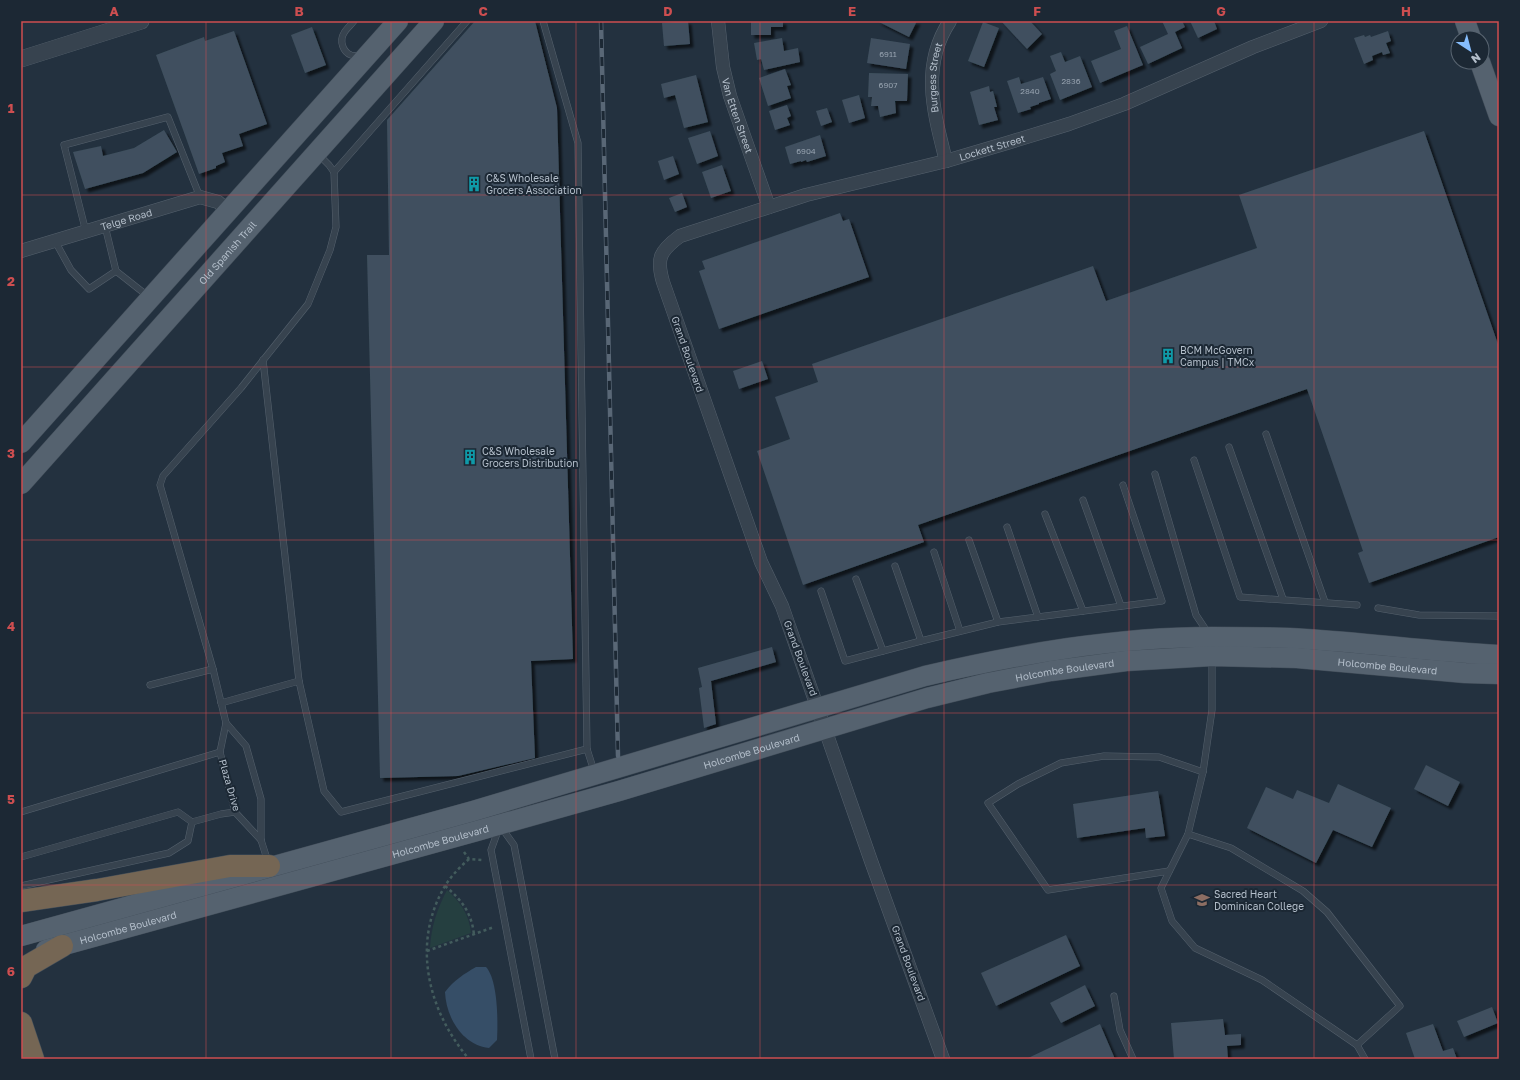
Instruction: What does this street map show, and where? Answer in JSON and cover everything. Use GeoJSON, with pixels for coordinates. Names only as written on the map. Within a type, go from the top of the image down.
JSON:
{"type":"FeatureCollection","features":[{"type":"Feature","properties":{"kind":"highway"},"geometry":{"type":"LineString","coordinates":[[21,901],[97,890],[230,866],[254,877]]}},
{"type":"Feature","properties":{"kind":"highway"},"geometry":{"type":"LineString","coordinates":[[21,977],[26,967],[62,946]]}},
{"type":"Feature","properties":{"kind":"highway"},"geometry":{"type":"LineString","coordinates":[[21,1023],[33,1059]]}},
{"type":"Feature","properties":{"kind":"main road"},"geometry":{"type":"LineString","coordinates":[[21,443],[398,21]]}},
{"type":"Feature","properties":{"kind":"main road","name":"Old Spanish Trail"},"geometry":{"type":"LineString","coordinates":[[22,479],[167,320],[434,21]]}},
{"type":"Feature","properties":{"kind":"main road"},"geometry":{"type":"LineString","coordinates":[[365,57],[385,75]]}},
{"type":"Feature","properties":{"kind":"main road"},"geometry":{"type":"LineString","coordinates":[[1483,70],[1499,116]]}},
{"type":"Feature","properties":{"kind":"main road"},"geometry":{"type":"LineString","coordinates":[[249,187],[270,205]]}},
{"type":"Feature","properties":{"kind":"main road"},"geometry":{"type":"LineString","coordinates":[[148,300],[167,320]]}},
{"type":"Feature","properties":{"kind":"main road","name":"Holcombe Boulevard"},"geometry":{"type":"LineString","coordinates":[[21,936],[497,815],[825,728],[927,698],[988,683],[1051,671],[1212,647],[1306,639],[1459,653],[1499,655]]}},
{"type":"Feature","properties":{"kind":"main road","name":"Holcombe Boulevard"},"geometry":{"type":"LineString","coordinates":[[21,957],[62,946],[254,877],[497,815],[595,775],[925,676],[1050,650],[1126,641],[1212,647],[1297,658],[1465,673],[1499,674]]}},
{"type":"Feature","properties":{"kind":"street"},"geometry":{"type":"LineString","coordinates":[[21,59],[113,25],[141,21]]}},
{"type":"Feature","properties":{"kind":"street","name":"Van Etten Street"},"geometry":{"type":"LineString","coordinates":[[718,21],[723,67],[730,96],[769,207]]}},
{"type":"Feature","properties":{"kind":"street","name":"Burgess Street"},"geometry":{"type":"LineString","coordinates":[[946,160],[935,116],[931,84],[935,54],[944,30],[950,21]]}},
{"type":"Feature","properties":{"kind":"street","name":"Lockett Street"},"geometry":{"type":"LineString","coordinates":[[660,257],[667,246],[680,236],[806,195],[946,160],[1048,130],[1124,104],[1245,50],[1321,21]]}},
{"type":"Feature","properties":{"kind":"street"},"geometry":{"type":"LineString","coordinates":[[200,197],[218,202],[228,211]]}},
{"type":"Feature","properties":{"kind":"street","name":"Telge Road"},"geometry":{"type":"LineString","coordinates":[[21,251],[200,197]]}},
{"type":"Feature","properties":{"kind":"street","name":"Grand Boulevard"},"geometry":{"type":"LineString","coordinates":[[660,257],[659,268],[668,297],[761,562],[782,606],[871,861],[944,1059]]}},
{"type":"Feature","properties":{"kind":"lane"},"geometry":{"type":"LineString","coordinates":[[354,21],[344,33],[342,44],[346,52],[352,56],[365,57]]}},
{"type":"Feature","properties":{"kind":"lane"},"geometry":{"type":"LineString","coordinates":[[316,153],[334,172],[467,21]]}},
{"type":"Feature","properties":{"kind":"lane"},"geometry":{"type":"LineString","coordinates":[[543,21],[578,143],[587,749],[595,775]]}},
{"type":"Feature","properties":{"kind":"lane"},"geometry":{"type":"LineString","coordinates":[[86,232],[64,145],[168,117],[200,197]]}},
{"type":"Feature","properties":{"kind":"lane","name":"Plaza Drive"},"geometry":{"type":"LineString","coordinates":[[261,840],[235,812],[220,752],[226,723],[213,669],[160,485],[163,476],[241,388],[308,304],[330,250],[336,227],[334,172]]}},
{"type":"Feature","properties":{"kind":"lane"},"geometry":{"type":"LineString","coordinates":[[106,226],[116,271],[148,300]]}},
{"type":"Feature","properties":{"kind":"lane"},"geometry":{"type":"LineString","coordinates":[[55,241],[71,270],[89,289],[116,271]]}},
{"type":"Feature","properties":{"kind":"lane"},"geometry":{"type":"LineString","coordinates":[[263,360],[299,681],[324,791],[341,812],[587,749]]}},
{"type":"Feature","properties":{"kind":"lane"},"geometry":{"type":"LineString","coordinates":[[1266,434],[1325,602]]}},
{"type":"Feature","properties":{"kind":"lane"},"geometry":{"type":"LineString","coordinates":[[1229,447],[1283,599]]}},
{"type":"Feature","properties":{"kind":"lane"},"geometry":{"type":"LineString","coordinates":[[1194,460],[1240,597],[1357,604]]}},
{"type":"Feature","properties":{"kind":"lane"},"geometry":{"type":"LineString","coordinates":[[1155,474],[1196,615],[1212,647],[1212,710],[1203,772],[1188,834],[1161,888],[1172,920],[1195,948],[1262,980],[1357,1045],[1365,1059]]}},
{"type":"Feature","properties":{"kind":"lane"},"geometry":{"type":"LineString","coordinates":[[821,591],[845,662],[921,640],[998,622],[1162,601],[1123,486]]}},
{"type":"Feature","properties":{"kind":"lane"},"geometry":{"type":"LineString","coordinates":[[1083,500],[1121,606]]}},
{"type":"Feature","properties":{"kind":"lane"},"geometry":{"type":"LineString","coordinates":[[1045,514],[1082,612]]}},
{"type":"Feature","properties":{"kind":"lane"},"geometry":{"type":"LineString","coordinates":[[1007,527],[1038,617]]}},
{"type":"Feature","properties":{"kind":"lane"},"geometry":{"type":"LineString","coordinates":[[969,540],[998,622]]}},
{"type":"Feature","properties":{"kind":"lane"},"geometry":{"type":"LineString","coordinates":[[934,552],[960,631]]}},
{"type":"Feature","properties":{"kind":"lane"},"geometry":{"type":"LineString","coordinates":[[895,566],[921,640]]}},
{"type":"Feature","properties":{"kind":"lane"},"geometry":{"type":"LineString","coordinates":[[856,579],[883,651]]}},
{"type":"Feature","properties":{"kind":"lane"},"geometry":{"type":"LineString","coordinates":[[1378,608],[1419,615],[1499,616]]}},
{"type":"Feature","properties":{"kind":"lane"},"geometry":{"type":"LineString","coordinates":[[150,685],[213,669]]}},
{"type":"Feature","properties":{"kind":"lane"},"geometry":{"type":"LineString","coordinates":[[221,703],[299,681]]}},
{"type":"Feature","properties":{"kind":"lane","name":"Plaza Drive"},"geometry":{"type":"LineString","coordinates":[[226,723],[246,746],[260,799],[261,840],[254,877]]}},
{"type":"Feature","properties":{"kind":"lane"},"geometry":{"type":"LineString","coordinates":[[21,812],[220,752]]}},
{"type":"Feature","properties":{"kind":"lane"},"geometry":{"type":"LineString","coordinates":[[1169,871],[1048,890],[988,803],[1018,784],[1061,764],[1104,756],[1159,757],[1203,772]]}},
{"type":"Feature","properties":{"kind":"lane"},"geometry":{"type":"LineString","coordinates":[[21,856],[178,812],[192,822]]}},
{"type":"Feature","properties":{"kind":"lane"},"geometry":{"type":"LineString","coordinates":[[192,822],[221,814],[235,812]]}},
{"type":"Feature","properties":{"kind":"lane"},"geometry":{"type":"LineString","coordinates":[[497,815],[491,850],[531,1059]]}},
{"type":"Feature","properties":{"kind":"lane"},"geometry":{"type":"LineString","coordinates":[[497,815],[514,845],[555,1059]]}},
{"type":"Feature","properties":{"kind":"lane"},"geometry":{"type":"LineString","coordinates":[[21,886],[169,853],[188,841],[192,822]]}},
{"type":"Feature","properties":{"kind":"lane"},"geometry":{"type":"LineString","coordinates":[[1188,834],[1230,848],[1303,891],[1326,912],[1400,1006],[1357,1045]]}},
{"type":"Feature","properties":{"kind":"lane"},"geometry":{"type":"LineString","coordinates":[[1114,996],[1120,1030],[1133,1059]]}},
{"type":"Feature","properties":{"kind":"path"},"geometry":{"type":"LineString","coordinates":[[461,848],[469,859],[482,860]]}},
{"type":"Feature","properties":{"kind":"path"},"geometry":{"type":"LineString","coordinates":[[469,859],[445,886],[433,912],[427,937],[428,972],[439,1013],[447,1028],[469,1059]]}},
{"type":"Feature","properties":{"kind":"path"},"geometry":{"type":"LineString","coordinates":[[445,886],[459,899],[467,910],[472,922],[474,935]]}},
{"type":"Feature","properties":{"kind":"path"},"geometry":{"type":"LineString","coordinates":[[427,952],[494,927]]}},
{"type":"Feature","properties":{"kind":"green space"},"geometry":{"type":"Polygon","coordinates":[[[447,890],[464,909],[471,933],[430,948],[435,918],[447,890]]]}},
{"type":"Feature","properties":{"kind":"water"},"geometry":{"type":"Polygon","coordinates":[[[476,967],[486,967],[493,981],[495,991],[497,1040],[489,1048],[479,1046],[463,1036],[452,1020],[446,1001],[445,992],[448,988],[459,978],[476,967]]]}},
{"type":"Feature","properties":{"kind":"building","name":"C&S Wholesale Grocers Distribution"},"geometry":{"type":"Polygon","coordinates":[[[475,21],[535,21],[557,108],[573,659],[531,661],[535,758],[458,776],[380,778],[367,255],[389,255],[387,120],[475,21]]]}},
{"type":"Feature","properties":{"kind":"building"},"geometry":{"type":"Polygon","coordinates":[[[688,21],[690,44],[664,46],[662,23],[688,21]]]}},
{"type":"Feature","properties":{"kind":"building"},"geometry":{"type":"Polygon","coordinates":[[[751,21],[783,21],[783,27],[771,27],[771,35],[751,35],[751,21]]]}},
{"type":"Feature","properties":{"kind":"building"},"geometry":{"type":"Polygon","coordinates":[[[877,21],[917,21],[909,37],[877,21]]]}},
{"type":"Feature","properties":{"kind":"building"},"geometry":{"type":"Polygon","coordinates":[[[1001,21],[1030,21],[1042,34],[1027,49],[1001,21]]]}},
{"type":"Feature","properties":{"kind":"building"},"geometry":{"type":"Polygon","coordinates":[[[1162,21],[1182,21],[1185,27],[1175,32],[1182,48],[1148,64],[1140,47],[1168,34],[1162,21]]]}},
{"type":"Feature","properties":{"kind":"building"},"geometry":{"type":"Polygon","coordinates":[[[1190,21],[1214,21],[1217,29],[1198,38],[1190,21]]]}},
{"type":"Feature","properties":{"kind":"building"},"geometry":{"type":"Polygon","coordinates":[[[983,22],[999,28],[984,67],[968,61],[983,22]]]}},
{"type":"Feature","properties":{"kind":"building"},"geometry":{"type":"Polygon","coordinates":[[[1127,26],[1143,65],[1100,83],[1091,61],[1121,49],[1114,31],[1127,26]]]}},
{"type":"Feature","properties":{"kind":"building"},"geometry":{"type":"Polygon","coordinates":[[[312,27],[326,65],[305,73],[291,35],[312,27]]]}},
{"type":"Feature","properties":{"kind":"building"},"geometry":{"type":"Polygon","coordinates":[[[234,31],[267,124],[239,134],[243,146],[222,153],[225,162],[216,166],[216,168],[199,174],[156,55],[204,37],[205,41],[234,31]]]}},
{"type":"Feature","properties":{"kind":"building"},"geometry":{"type":"Polygon","coordinates":[[[1388,31],[1391,41],[1386,43],[1390,53],[1383,55],[1382,52],[1372,56],[1373,60],[1364,64],[1354,38],[1364,35],[1365,37],[1370,35],[1371,37],[1388,31]]]}},
{"type":"Feature","properties":{"kind":"building"},"geometry":{"type":"Polygon","coordinates":[[[782,38],[784,51],[798,48],[800,62],[764,70],[761,59],[757,60],[754,43],[782,38]]]}},
{"type":"Feature","properties":{"kind":"building"},"geometry":{"type":"Polygon","coordinates":[[[871,38],[910,44],[906,69],[867,63],[871,38]]]}},
{"type":"Feature","properties":{"kind":"building"},"geometry":{"type":"Polygon","coordinates":[[[1061,52],[1065,62],[1080,56],[1092,87],[1060,100],[1050,74],[1056,71],[1050,56],[1061,52]]]}},
{"type":"Feature","properties":{"kind":"building"},"geometry":{"type":"Polygon","coordinates":[[[785,69],[791,85],[787,86],[791,98],[768,106],[759,78],[785,69]]]}},
{"type":"Feature","properties":{"kind":"building"},"geometry":{"type":"Polygon","coordinates":[[[869,73],[908,74],[907,101],[895,101],[896,113],[880,117],[878,106],[871,106],[872,97],[868,97],[869,73]]]}},
{"type":"Feature","properties":{"kind":"building"},"geometry":{"type":"Polygon","coordinates":[[[696,75],[708,122],[684,128],[675,95],[664,98],[661,84],[696,75]]]}},
{"type":"Feature","properties":{"kind":"building"},"geometry":{"type":"Polygon","coordinates":[[[1019,77],[1021,84],[1043,77],[1051,99],[1030,107],[1031,109],[1018,113],[1007,81],[1019,77]]]}},
{"type":"Feature","properties":{"kind":"building"},"geometry":{"type":"Polygon","coordinates":[[[989,86],[990,92],[993,91],[997,107],[994,107],[998,120],[979,125],[970,92],[989,86]]]}},
{"type":"Feature","properties":{"kind":"building"},"geometry":{"type":"Polygon","coordinates":[[[859,95],[865,118],[849,123],[842,100],[859,95]]]}},
{"type":"Feature","properties":{"kind":"building"},"geometry":{"type":"Polygon","coordinates":[[[787,105],[791,116],[787,118],[790,125],[775,130],[769,111],[787,105]]]}},
{"type":"Feature","properties":{"kind":"building"},"geometry":{"type":"Polygon","coordinates":[[[827,108],[832,122],[821,126],[816,111],[827,108]]]}},
{"type":"Feature","properties":{"kind":"building"},"geometry":{"type":"Polygon","coordinates":[[[164,130],[177,152],[143,173],[85,189],[73,152],[101,146],[103,156],[134,148],[164,130]]]}},
{"type":"Feature","properties":{"kind":"building"},"geometry":{"type":"Polygon","coordinates":[[[710,131],[718,156],[697,164],[688,138],[710,131]]]}},
{"type":"Feature","properties":{"kind":"building","name":"BCM McGovern Campus | TMCx"},"geometry":{"type":"Polygon","coordinates":[[[1424,131],[1499,347],[1499,537],[1369,583],[1358,553],[1363,551],[1307,389],[918,525],[924,542],[803,585],[757,451],[790,439],[775,397],[818,382],[812,364],[1093,266],[1106,301],[1257,248],[1239,195],[1424,131]]]}},
{"type":"Feature","properties":{"kind":"building"},"geometry":{"type":"Polygon","coordinates":[[[820,135],[826,156],[807,162],[806,160],[790,164],[785,147],[820,135]]]}},
{"type":"Feature","properties":{"kind":"building"},"geometry":{"type":"Polygon","coordinates":[[[673,156],[679,174],[664,180],[658,161],[673,156]]]}},
{"type":"Feature","properties":{"kind":"building"},"geometry":{"type":"Polygon","coordinates":[[[722,165],[731,191],[711,198],[702,172],[722,165]]]}},
{"type":"Feature","properties":{"kind":"building"},"geometry":{"type":"Polygon","coordinates":[[[682,193],[687,207],[675,212],[669,198],[682,193]]]}},
{"type":"Feature","properties":{"kind":"building"},"geometry":{"type":"Polygon","coordinates":[[[840,213],[843,221],[849,219],[869,277],[719,329],[699,271],[705,269],[702,261],[840,213]]]}},
{"type":"Feature","properties":{"kind":"building"},"geometry":{"type":"Polygon","coordinates":[[[762,361],[768,379],[739,389],[733,371],[762,361]]]}},
{"type":"Feature","properties":{"kind":"building"},"geometry":{"type":"Polygon","coordinates":[[[772,647],[776,662],[711,681],[716,724],[704,728],[699,688],[702,687],[698,668],[772,647]]]}},
{"type":"Feature","properties":{"kind":"building"},"geometry":{"type":"Polygon","coordinates":[[[1426,765],[1460,782],[1448,806],[1414,789],[1426,765]]]}},
{"type":"Feature","properties":{"kind":"building"},"geometry":{"type":"Polygon","coordinates":[[[1338,784],[1391,808],[1372,847],[1333,830],[1316,863],[1247,828],[1266,787],[1293,799],[1297,790],[1329,803],[1338,784]]]}},
{"type":"Feature","properties":{"kind":"building"},"geometry":{"type":"Polygon","coordinates":[[[1158,791],[1165,836],[1146,838],[1145,828],[1077,838],[1073,804],[1158,791]]]}},
{"type":"Feature","properties":{"kind":"building"},"geometry":{"type":"Polygon","coordinates":[[[1066,935],[1080,966],[996,1006],[981,973],[1066,935]]]}},
{"type":"Feature","properties":{"kind":"building"},"geometry":{"type":"Polygon","coordinates":[[[1085,985],[1095,1006],[1061,1023],[1050,1003],[1085,985]]]}},
{"type":"Feature","properties":{"kind":"building"},"geometry":{"type":"Polygon","coordinates":[[[1492,1007],[1498,1023],[1464,1037],[1457,1021],[1492,1007]]]}},
{"type":"Feature","properties":{"kind":"building"},"geometry":{"type":"Polygon","coordinates":[[[1223,1019],[1225,1035],[1241,1034],[1241,1045],[1227,1046],[1228,1059],[1174,1059],[1171,1023],[1223,1019]]]}},
{"type":"Feature","properties":{"kind":"building"},"geometry":{"type":"Polygon","coordinates":[[[1100,1024],[1115,1059],[1026,1059],[1100,1024]]]}},
{"type":"Feature","properties":{"kind":"building"},"geometry":{"type":"Polygon","coordinates":[[[1433,1024],[1443,1051],[1453,1048],[1457,1059],[1415,1059],[1406,1033],[1433,1024]]]}},
{"type":"Feature","properties":{"kind":"railway"},"geometry":{"type":"LineString","coordinates":[[601,21],[618,756]]}},
{"type":"Feature","properties":{"kind":"place","name":"C&S Wholesale Grocers Association"},"geometry":{"type":"Point","coordinates":[474,184]}},
{"type":"Feature","properties":{"kind":"place","name":"BCM McGovern Campus | TMCx"},"geometry":{"type":"Point","coordinates":[1168,356]}},
{"type":"Feature","properties":{"kind":"place","name":"C&S Wholesale Grocers Distribution"},"geometry":{"type":"Point","coordinates":[470,457]}},
{"type":"Feature","properties":{"kind":"place","name":"Sacred Heart Dominican College"},"geometry":{"type":"Point","coordinates":[1202,900]}}]}
